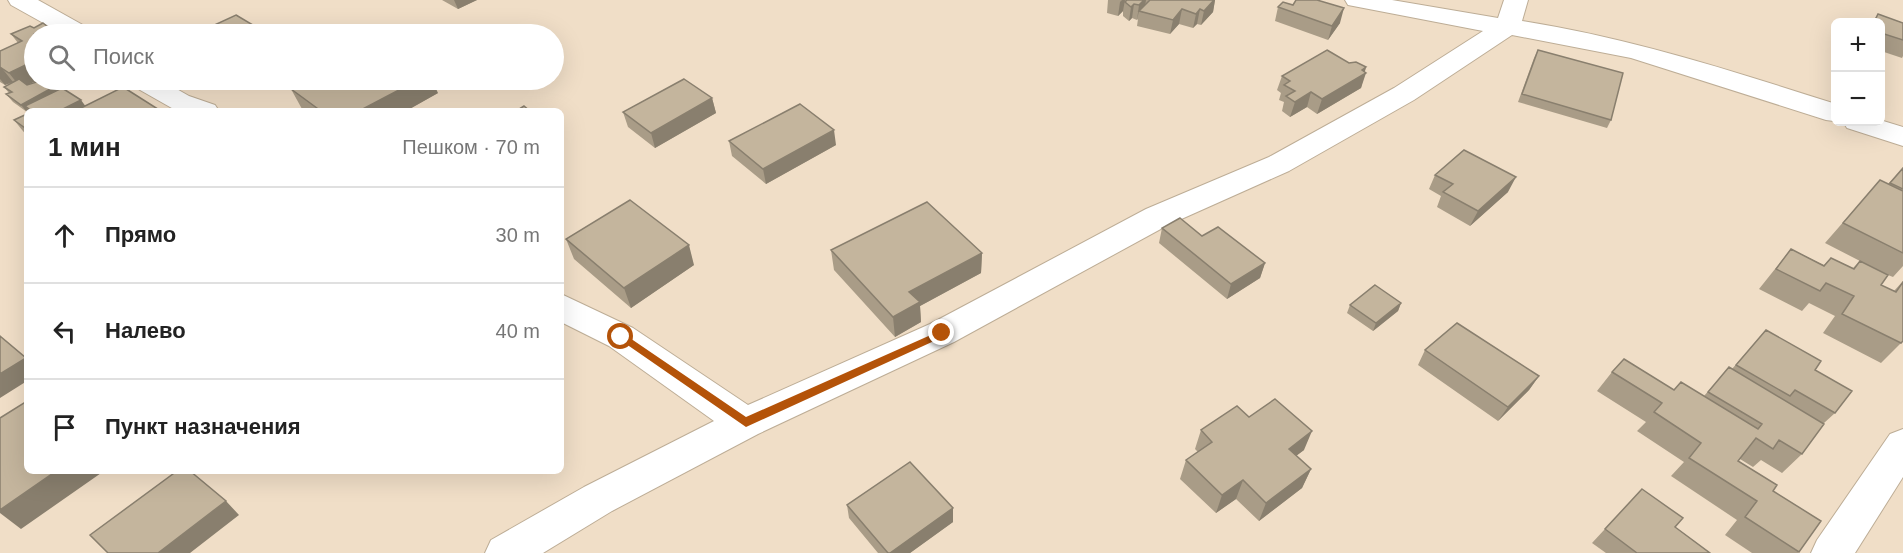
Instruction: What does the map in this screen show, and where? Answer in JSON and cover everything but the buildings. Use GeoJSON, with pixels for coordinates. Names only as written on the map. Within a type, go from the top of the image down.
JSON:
{"type":"FeatureCollection","features":[{"type":"Feature","properties":{"kind":"street"},"geometry":{"type":"LineString","coordinates":[[20,0],[63,24]]}},
{"type":"Feature","properties":{"kind":"street"},"geometry":{"type":"LineString","coordinates":[[1357,0],[1423,14],[1512,13],[1831,112]]}},
{"type":"Feature","properties":{"kind":"street"},"geometry":{"type":"LineString","coordinates":[[506,553],[598,499],[746,423],[942,333],[1157,217],[1279,164],[1404,94],[1512,13]]}},
{"type":"Feature","properties":{"kind":"street"},"geometry":{"type":"LineString","coordinates":[[158,90],[178,102],[196,108]]}},
{"type":"Feature","properties":{"kind":"street"},"geometry":{"type":"LineString","coordinates":[[1870,126],[1903,136]]}},
{"type":"Feature","properties":{"kind":"street"},"geometry":{"type":"LineString","coordinates":[[564,308],[621,337],[746,423]]}},
{"type":"Feature","properties":{"kind":"street"},"geometry":{"type":"LineString","coordinates":[[1832,553],[1903,445]]}},
{"type":"Feature","properties":{"kind":"route"},"geometry":{"type":"LineString","coordinates":[[621,337],[746,423],[942,333]]}}]}
